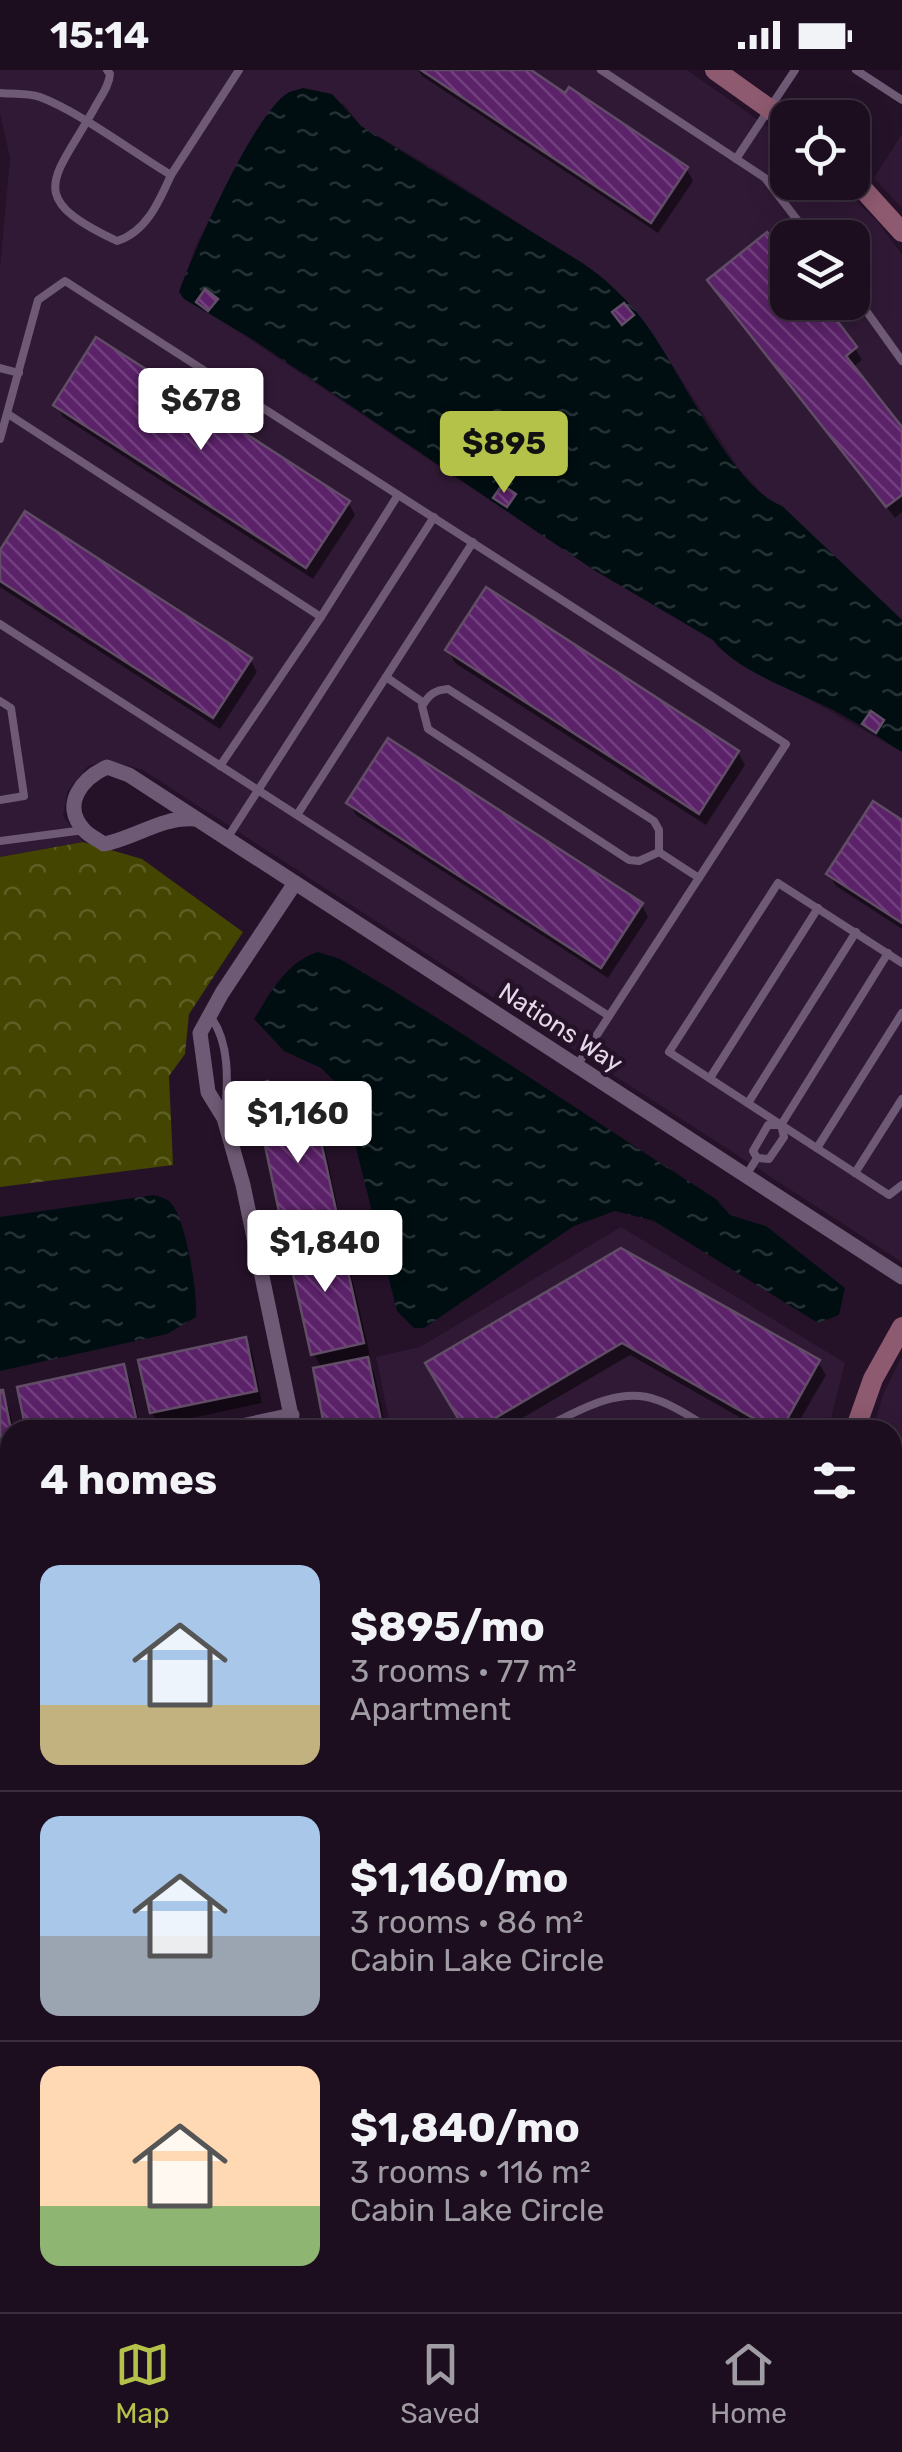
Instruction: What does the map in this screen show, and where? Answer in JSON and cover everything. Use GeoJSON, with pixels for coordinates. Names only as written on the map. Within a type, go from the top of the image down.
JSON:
{"type":"FeatureCollection","features":[{"type":"Feature","properties":{"kind":"street"},"geometry":{"type":"LineString","coordinates":[[714,70],[770,108]]}},
{"type":"Feature","properties":{"kind":"street"},"geometry":{"type":"LineString","coordinates":[[870,197],[902,232]]}},
{"type":"Feature","properties":{"kind":"street","name":"Nations Way"},"geometry":{"type":"LineString","coordinates":[[84,830],[74,813],[76,796],[87,776],[107,768],[128,774],[902,1276]]}},
{"type":"Feature","properties":{"kind":"street"},"geometry":{"type":"LineString","coordinates":[[84,830],[104,844],[128,840],[176,818],[194,819]]}},
{"type":"Feature","properties":{"kind":"street"},"geometry":{"type":"LineString","coordinates":[[293,1420],[243,1185],[224,1118],[208,1092],[200,1033],[295,883]]}},
{"type":"Feature","properties":{"kind":"street"},"geometry":{"type":"LineString","coordinates":[[858,1420],[873,1379],[902,1327]]}},
{"type":"Feature","properties":{"kind":"lane"},"geometry":{"type":"LineString","coordinates":[[107,70],[109,84],[52,184],[62,207],[117,241],[130,237],[149,218],[171,175],[240,70]]}},
{"type":"Feature","properties":{"kind":"lane"},"geometry":{"type":"LineString","coordinates":[[601,70],[765,178],[797,220]]}},
{"type":"Feature","properties":{"kind":"lane"},"geometry":{"type":"LineString","coordinates":[[775,100],[795,70]]}},
{"type":"Feature","properties":{"kind":"lane"},"geometry":{"type":"LineString","coordinates":[[856,70],[902,100]]}},
{"type":"Feature","properties":{"kind":"lane"},"geometry":{"type":"LineString","coordinates":[[0,93],[35,95],[171,175]]}},
{"type":"Feature","properties":{"kind":"lane"},"geometry":{"type":"LineString","coordinates":[[736,159],[770,108]]}},
{"type":"Feature","properties":{"kind":"lane"},"geometry":{"type":"LineString","coordinates":[[0,439],[38,300],[65,281],[786,744],[576,1067]]}},
{"type":"Feature","properties":{"kind":"lane"},"geometry":{"type":"LineString","coordinates":[[870,316],[902,360]]}},
{"type":"Feature","properties":{"kind":"lane"},"geometry":{"type":"LineString","coordinates":[[0,368],[18,374]]}},
{"type":"Feature","properties":{"kind":"lane"},"geometry":{"type":"LineString","coordinates":[[8,414],[321,616]]}},
{"type":"Feature","properties":{"kind":"lane"},"geometry":{"type":"LineString","coordinates":[[220,766],[398,494]]}},
{"type":"Feature","properties":{"kind":"lane"},"geometry":{"type":"LineString","coordinates":[[226,840],[434,517]]}},
{"type":"Feature","properties":{"kind":"lane"},"geometry":{"type":"LineString","coordinates":[[297,815],[473,542]]}},
{"type":"Feature","properties":{"kind":"lane"},"geometry":{"type":"LineString","coordinates":[[0,624],[609,1016]]}},
{"type":"Feature","properties":{"kind":"lane"},"geometry":{"type":"LineString","coordinates":[[386,677],[424,702]]}},
{"type":"Feature","properties":{"kind":"lane"},"geometry":{"type":"LineString","coordinates":[[448,689],[464,699],[654,821],[659,830],[659,852],[638,862],[629,860],[428,730],[424,702],[437,690],[448,689]]}},
{"type":"Feature","properties":{"kind":"lane"},"geometry":{"type":"LineString","coordinates":[[0,701],[12,708],[24,796],[0,800]]}},
{"type":"Feature","properties":{"kind":"lane"},"geometry":{"type":"LineString","coordinates":[[0,840],[84,830]]}},
{"type":"Feature","properties":{"kind":"lane"},"geometry":{"type":"LineString","coordinates":[[659,852],[699,878]]}},
{"type":"Feature","properties":{"kind":"lane"},"geometry":{"type":"LineString","coordinates":[[902,963],[778,883],[669,1052],[889,1195],[902,1185]]}},
{"type":"Feature","properties":{"kind":"lane"},"geometry":{"type":"LineString","coordinates":[[710,1078],[818,908]]}},
{"type":"Feature","properties":{"kind":"lane"},"geometry":{"type":"LineString","coordinates":[[748,1103],[856,932]]}},
{"type":"Feature","properties":{"kind":"lane"},"geometry":{"type":"LineString","coordinates":[[757,1158],[769,1158],[784,1138],[782,1125],[888,953]]}},
{"type":"Feature","properties":{"kind":"lane"},"geometry":{"type":"LineString","coordinates":[[817,1148],[902,1013]]}},
{"type":"Feature","properties":{"kind":"lane"},"geometry":{"type":"LineString","coordinates":[[854,1173],[902,1100]]}},
{"type":"Feature","properties":{"kind":"lane"},"geometry":{"type":"LineString","coordinates":[[757,1158],[753,1150],[768,1126],[782,1125]]}},
{"type":"Feature","properties":{"kind":"lane"},"geometry":{"type":"LineString","coordinates":[[746,1176],[757,1158]]}},
{"type":"Feature","properties":{"kind":"lane"},"geometry":{"type":"LineString","coordinates":[[560,1420],[623,1396],[656,1399],[694,1420]]}},
{"type":"Feature","properties":{"kind":"shaded area"},"geometry":{"type":"Polygon","coordinates":[[[0,70],[687,70],[770,128],[770,200],[855,200],[878,222],[902,255],[902,620],[782,506],[770,502],[739,469],[645,323],[606,280],[361,126],[344,104],[289,92],[276,104],[252,138],[196,245],[179,292],[594,570],[713,640],[719,648],[902,752],[902,1262],[143,770],[109,760],[88,766],[67,792],[63,816],[83,842],[0,857],[0,269],[10,158],[0,113],[0,70]]]}},
{"type":"Feature","properties":{"kind":"shaded area"},"geometry":{"type":"Polygon","coordinates":[[[902,134],[902,208],[874,178],[902,134]]]}},
{"type":"Feature","properties":{"kind":"shaded area"},"geometry":{"type":"Polygon","coordinates":[[[621,1227],[845,1363],[831,1420],[389,1420],[376,1357],[420,1347],[621,1227]]]}},
{"type":"Feature","properties":{"kind":"shaded area"},"geometry":{"type":"Polygon","coordinates":[[[902,1356],[902,1420],[876,1420],[902,1356]]]}},
{"type":"Feature","properties":{"kind":"green space"},"geometry":{"type":"Polygon","coordinates":[[[83,842],[142,859],[243,932],[189,1014],[185,1054],[169,1076],[173,1165],[0,1187],[0,857],[83,842]]]}},
{"type":"Feature","properties":{"kind":"water"},"geometry":{"type":"Polygon","coordinates":[[[303,88],[332,94],[361,126],[584,264],[632,306],[744,476],[763,495],[782,506],[902,620],[902,752],[844,716],[737,662],[713,640],[594,570],[252,339],[184,299],[179,292],[187,272],[243,154],[274,106],[288,93],[303,88]]]}},
{"type":"Feature","properties":{"kind":"water"},"geometry":{"type":"Polygon","coordinates":[[[318,952],[340,959],[482,1047],[716,1199],[730,1215],[766,1226],[845,1288],[839,1315],[818,1323],[654,1221],[615,1211],[574,1226],[424,1328],[414,1328],[397,1311],[336,1083],[321,1068],[284,1051],[254,1019],[288,970],[318,952]]]}},
{"type":"Feature","properties":{"kind":"water"},"geometry":{"type":"Polygon","coordinates":[[[154,1195],[169,1201],[181,1222],[193,1274],[196,1317],[167,1334],[0,1371],[0,1217],[154,1195]]]}},
{"type":"Feature","properties":{"kind":"building"},"geometry":{"type":"Polygon","coordinates":[[[421,70],[531,70],[565,93],[569,87],[688,167],[651,223],[421,70]]]}},
{"type":"Feature","properties":{"kind":"building"},"geometry":{"type":"Polygon","coordinates":[[[767,232],[770,320],[837,320],[857,347],[846,356],[902,427],[902,495],[886,507],[707,280],[767,232]]]}},
{"type":"Feature","properties":{"kind":"building"},"geometry":{"type":"Polygon","coordinates":[[[205,289],[218,299],[208,311],[196,302],[205,289]]]}},
{"type":"Feature","properties":{"kind":"building"},"geometry":{"type":"Polygon","coordinates":[[[624,303],[634,315],[622,325],[612,312],[624,303]]]}},
{"type":"Feature","properties":{"kind":"building"},"geometry":{"type":"Polygon","coordinates":[[[96,337],[350,501],[306,568],[53,405],[96,337]]]}},
{"type":"Feature","properties":{"kind":"building"},"geometry":{"type":"Polygon","coordinates":[[[502,485],[516,494],[507,507],[493,498],[502,485]]]}},
{"type":"Feature","properties":{"kind":"building"},"geometry":{"type":"Polygon","coordinates":[[[25,511],[252,658],[213,718],[0,581],[0,550],[25,511]]]}},
{"type":"Feature","properties":{"kind":"building"},"geometry":{"type":"Polygon","coordinates":[[[486,587],[739,751],[699,814],[445,650],[486,587]]]}},
{"type":"Feature","properties":{"kind":"building"},"geometry":{"type":"Polygon","coordinates":[[[871,711],[884,720],[876,733],[862,724],[871,711]]]}},
{"type":"Feature","properties":{"kind":"building"},"geometry":{"type":"Polygon","coordinates":[[[388,738],[643,903],[601,968],[346,803],[388,738]]]}},
{"type":"Feature","properties":{"kind":"building"},"geometry":{"type":"Polygon","coordinates":[[[873,801],[902,820],[902,923],[826,874],[873,801]]]}},
{"type":"Feature","properties":{"kind":"building"},"geometry":{"type":"Polygon","coordinates":[[[268,1081],[272,1095],[254,1100],[251,1086],[268,1081]]]}},
{"type":"Feature","properties":{"kind":"building"},"geometry":{"type":"Polygon","coordinates":[[[313,1105],[337,1215],[282,1226],[259,1117],[313,1105]]]}},
{"type":"Feature","properties":{"kind":"building"},"geometry":{"type":"Polygon","coordinates":[[[340,1236],[364,1343],[311,1355],[287,1247],[340,1236]]]}},
{"type":"Feature","properties":{"kind":"building"},"geometry":{"type":"Polygon","coordinates":[[[621,1248],[820,1360],[787,1420],[757,1420],[622,1343],[492,1420],[459,1420],[425,1363],[621,1248]]]}},
{"type":"Feature","properties":{"kind":"building"},"geometry":{"type":"Polygon","coordinates":[[[246,1337],[257,1391],[150,1413],[138,1360],[246,1337]]]}},
{"type":"Feature","properties":{"kind":"building"},"geometry":{"type":"Polygon","coordinates":[[[368,1357],[381,1420],[323,1420],[313,1368],[368,1357]]]}},
{"type":"Feature","properties":{"kind":"building"},"geometry":{"type":"Polygon","coordinates":[[[124,1364],[136,1418],[24,1420],[17,1387],[124,1364]]]}},
{"type":"Feature","properties":{"kind":"building"},"geometry":{"type":"Polygon","coordinates":[[[0,1390],[3,1390],[9,1420],[0,1420],[0,1390]]]}}]}
